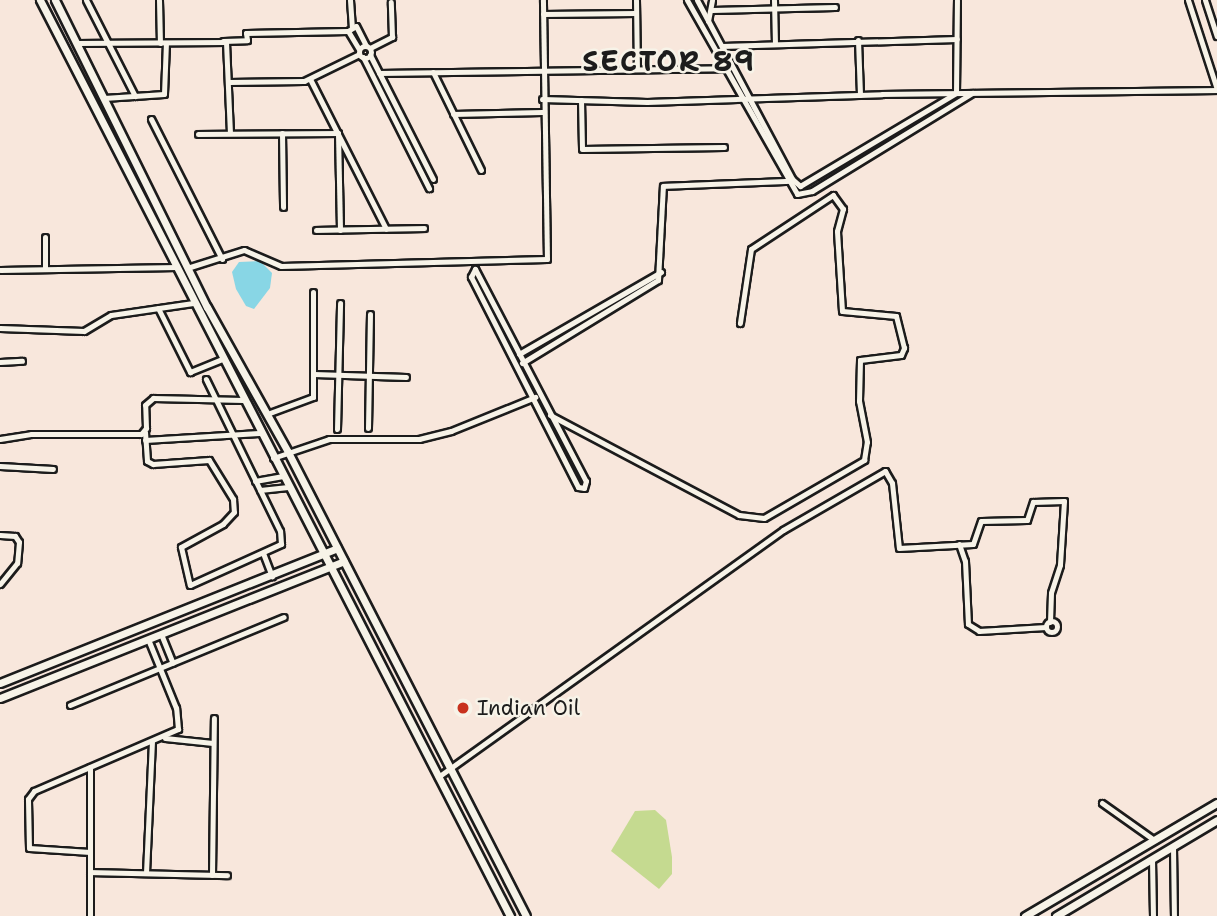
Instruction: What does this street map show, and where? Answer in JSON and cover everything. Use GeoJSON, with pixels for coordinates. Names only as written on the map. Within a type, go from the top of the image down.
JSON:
{"type":"FeatureCollection","features":[{"type":"Feature","properties":{"kind":"street"},"geometry":{"type":"LineString","coordinates":[[40,0],[174,267],[282,476],[326,554],[510,916]]}},
{"type":"Feature","properties":{"kind":"street"},"geometry":{"type":"LineString","coordinates":[[55,0],[187,268],[288,452],[526,916]]}},
{"type":"Feature","properties":{"kind":"street"},"geometry":{"type":"LineString","coordinates":[[86,0],[135,96]]}},
{"type":"Feature","properties":{"kind":"street"},"geometry":{"type":"LineString","coordinates":[[104,98],[164,94],[159,0]]}},
{"type":"Feature","properties":{"kind":"street"},"geometry":{"type":"LineString","coordinates":[[351,0],[350,30],[429,188]]}},
{"type":"Feature","properties":{"kind":"street"},"geometry":{"type":"LineString","coordinates":[[0,270],[187,268],[244,250],[281,266],[544,260],[548,256],[542,111],[543,0]]}},
{"type":"Feature","properties":{"kind":"street"},"geometry":{"type":"LineString","coordinates":[[636,0],[637,69]]}},
{"type":"Feature","properties":{"kind":"street"},"geometry":{"type":"LineString","coordinates":[[687,0],[789,181],[800,194]]}},
{"type":"Feature","properties":{"kind":"street"},"geometry":{"type":"LineString","coordinates":[[697,0],[753,99],[789,181]]}},
{"type":"Feature","properties":{"kind":"street"},"geometry":{"type":"LineString","coordinates":[[708,21],[712,0]]}},
{"type":"Feature","properties":{"kind":"street"},"geometry":{"type":"LineString","coordinates":[[738,0],[738,9]]}},
{"type":"Feature","properties":{"kind":"street"},"geometry":{"type":"LineString","coordinates":[[774,0],[775,43]]}},
{"type":"Feature","properties":{"kind":"street"},"geometry":{"type":"LineString","coordinates":[[956,93],[957,0]]}},
{"type":"Feature","properties":{"kind":"street"},"geometry":{"type":"LineString","coordinates":[[542,99],[744,100],[860,95],[1217,89],[1188,0]]}},
{"type":"Feature","properties":{"kind":"street"},"geometry":{"type":"LineString","coordinates":[[1205,0],[1217,36]]}},
{"type":"Feature","properties":{"kind":"street"},"geometry":{"type":"LineString","coordinates":[[229,82],[310,79],[369,50],[392,37],[391,2]]}},
{"type":"Feature","properties":{"kind":"street"},"geometry":{"type":"LineString","coordinates":[[712,10],[835,7]]}},
{"type":"Feature","properties":{"kind":"street"},"geometry":{"type":"LineString","coordinates":[[543,14],[636,13]]}},
{"type":"Feature","properties":{"kind":"street"},"geometry":{"type":"LineString","coordinates":[[77,43],[247,40],[246,33],[350,30],[356,26],[433,179]]}},
{"type":"Feature","properties":{"kind":"street"},"geometry":{"type":"LineString","coordinates":[[722,46],[957,39]]}},
{"type":"Feature","properties":{"kind":"street"},"geometry":{"type":"LineString","coordinates":[[858,40],[860,95]]}},
{"type":"Feature","properties":{"kind":"street"},"geometry":{"type":"LineString","coordinates":[[220,41],[228,46],[230,133]]}},
{"type":"Feature","properties":{"kind":"street"},"geometry":{"type":"LineString","coordinates":[[360,54],[369,50]]}},
{"type":"Feature","properties":{"kind":"street"},"geometry":{"type":"LineString","coordinates":[[379,73],[726,68]]}},
{"type":"Feature","properties":{"kind":"street"},"geometry":{"type":"LineString","coordinates":[[433,72],[481,170]]}},
{"type":"Feature","properties":{"kind":"street"},"geometry":{"type":"LineString","coordinates":[[310,79],[386,229]]}},
{"type":"Feature","properties":{"kind":"street"},"geometry":{"type":"LineString","coordinates":[[800,186],[956,93]]}},
{"type":"Feature","properties":{"kind":"street"},"geometry":{"type":"LineString","coordinates":[[800,194],[972,93]]}},
{"type":"Feature","properties":{"kind":"street"},"geometry":{"type":"LineString","coordinates":[[581,100],[582,149],[724,147]]}},
{"type":"Feature","properties":{"kind":"street"},"geometry":{"type":"LineString","coordinates":[[453,114],[542,111]]}},
{"type":"Feature","properties":{"kind":"street"},"geometry":{"type":"LineString","coordinates":[[151,119],[222,259]]}},
{"type":"Feature","properties":{"kind":"street"},"geometry":{"type":"LineString","coordinates":[[282,133],[283,207]]}},
{"type":"Feature","properties":{"kind":"street"},"geometry":{"type":"LineString","coordinates":[[198,134],[338,133]]}},
{"type":"Feature","properties":{"kind":"street"},"geometry":{"type":"LineString","coordinates":[[338,133],[340,230]]}},
{"type":"Feature","properties":{"kind":"street"},"geometry":{"type":"LineString","coordinates":[[518,365],[655,283],[661,272],[663,186],[789,181],[800,186]]}},
{"type":"Feature","properties":{"kind":"street"},"geometry":{"type":"LineString","coordinates":[[800,186],[800,194]]}},
{"type":"Feature","properties":{"kind":"street"},"geometry":{"type":"LineString","coordinates":[[550,415],[738,515],[764,518],[864,460],[867,442],[859,401],[860,360],[901,355],[904,348],[896,316],[842,311],[837,224],[843,209],[833,195],[751,249],[740,323]]}},
{"type":"Feature","properties":{"kind":"street"},"geometry":{"type":"LineString","coordinates":[[316,230],[424,228]]}},
{"type":"Feature","properties":{"kind":"street"},"geometry":{"type":"LineString","coordinates":[[45,237],[45,269]]}},
{"type":"Feature","properties":{"kind":"street"},"geometry":{"type":"LineString","coordinates":[[472,270],[479,275],[521,353],[550,415],[586,481],[584,488],[578,486],[514,357],[471,277],[472,270]]}},
{"type":"Feature","properties":{"kind":"street"},"geometry":{"type":"LineString","coordinates":[[514,357],[661,272]]}},
{"type":"Feature","properties":{"kind":"street"},"geometry":{"type":"LineString","coordinates":[[267,414],[313,397],[313,292]]}},
{"type":"Feature","properties":{"kind":"street"},"geometry":{"type":"LineString","coordinates":[[0,328],[83,331],[106,316],[193,303]]}},
{"type":"Feature","properties":{"kind":"street"},"geometry":{"type":"LineString","coordinates":[[337,429],[340,303]]}},
{"type":"Feature","properties":{"kind":"street"},"geometry":{"type":"LineString","coordinates":[[158,309],[190,372],[222,359]]}},
{"type":"Feature","properties":{"kind":"street"},"geometry":{"type":"LineString","coordinates":[[368,428],[370,314]]}},
{"type":"Feature","properties":{"kind":"street"},"geometry":{"type":"LineString","coordinates":[[0,362],[22,361]]}},
{"type":"Feature","properties":{"kind":"street"},"geometry":{"type":"LineString","coordinates":[[314,374],[406,377]]}},
{"type":"Feature","properties":{"kind":"street"},"geometry":{"type":"LineString","coordinates":[[206,379],[216,399],[235,438],[282,537],[281,544],[190,586],[181,547],[223,524],[234,512],[233,499],[209,460],[153,464],[147,461],[145,432],[148,400],[216,399],[243,400]]}},
{"type":"Feature","properties":{"kind":"street"},"geometry":{"type":"LineString","coordinates":[[273,458],[329,439],[419,439],[459,429],[541,395]]}},
{"type":"Feature","properties":{"kind":"street"},"geometry":{"type":"LineString","coordinates":[[0,439],[31,434],[145,432]]}},
{"type":"Feature","properties":{"kind":"street"},"geometry":{"type":"LineString","coordinates":[[145,440],[235,438],[260,433]]}},
{"type":"Feature","properties":{"kind":"street"},"geometry":{"type":"LineString","coordinates":[[0,466],[53,469]]}},
{"type":"Feature","properties":{"kind":"street"},"geometry":{"type":"LineString","coordinates":[[438,776],[448,764],[783,530],[885,471],[892,483],[898,547],[974,543],[981,521],[1027,520],[1033,502],[1064,501],[1060,565],[1049,601],[1048,625],[979,631],[968,624],[960,544]]}},
{"type":"Feature","properties":{"kind":"street"},"geometry":{"type":"LineString","coordinates":[[255,481],[282,476]]}},
{"type":"Feature","properties":{"kind":"street"},"geometry":{"type":"LineString","coordinates":[[260,490],[288,487]]}},
{"type":"Feature","properties":{"kind":"street"},"geometry":{"type":"LineString","coordinates":[[0,535],[15,536],[19,542],[18,563],[0,584]]}},
{"type":"Feature","properties":{"kind":"street"},"geometry":{"type":"LineString","coordinates":[[0,683],[337,548]]}},
{"type":"Feature","properties":{"kind":"street"},"geometry":{"type":"LineString","coordinates":[[263,553],[272,576]]}},
{"type":"Feature","properties":{"kind":"street"},"geometry":{"type":"LineString","coordinates":[[0,698],[344,561]]}},
{"type":"Feature","properties":{"kind":"street"},"geometry":{"type":"LineString","coordinates":[[70,705],[284,617]]}},
{"type":"Feature","properties":{"kind":"street"},"geometry":{"type":"LineString","coordinates":[[161,634],[173,663]]}},
{"type":"Feature","properties":{"kind":"street"},"geometry":{"type":"LineString","coordinates":[[90,852],[32,850],[26,833],[29,795],[162,738],[179,724],[148,639]]}},
{"type":"Feature","properties":{"kind":"street"},"geometry":{"type":"LineString","coordinates":[[212,875],[214,718]]}},
{"type":"Feature","properties":{"kind":"street"},"geometry":{"type":"LineString","coordinates":[[162,738],[213,743]]}},
{"type":"Feature","properties":{"kind":"street"},"geometry":{"type":"LineString","coordinates":[[146,873],[152,742]]}},
{"type":"Feature","properties":{"kind":"street"},"geometry":{"type":"LineString","coordinates":[[90,767],[90,916]]}},
{"type":"Feature","properties":{"kind":"street"},"geometry":{"type":"LineString","coordinates":[[1102,803],[1154,840]]}},
{"type":"Feature","properties":{"kind":"street"},"geometry":{"type":"LineString","coordinates":[[1025,916],[1217,803]]}},
{"type":"Feature","properties":{"kind":"street"},"geometry":{"type":"LineString","coordinates":[[1049,901],[1057,915],[1217,820]]}},
{"type":"Feature","properties":{"kind":"street"},"geometry":{"type":"LineString","coordinates":[[1173,847],[1174,916]]}},
{"type":"Feature","properties":{"kind":"street"},"geometry":{"type":"LineString","coordinates":[[1152,859],[1153,916]]}},
{"type":"Feature","properties":{"kind":"street"},"geometry":{"type":"LineString","coordinates":[[90,872],[227,875]]}},
{"type":"Feature","properties":{"kind":"green space"},"geometry":{"type":"Polygon","coordinates":[[[655,810],[666,820],[672,857],[672,874],[659,889],[611,851],[635,811],[655,810]]]}},
{"type":"Feature","properties":{"kind":"water"},"geometry":{"type":"Polygon","coordinates":[[[260,261],[272,273],[270,288],[254,309],[246,306],[236,289],[232,272],[239,262],[260,261]]]}},
{"type":"Feature","properties":{"kind":"place","name":"Indian Oil"},"geometry":{"type":"Point","coordinates":[463,708]}},
{"type":"Feature","properties":{"kind":"district","name":"SECTOR 89"},"geometry":{"type":"Point","coordinates":[669,61]}}]}
